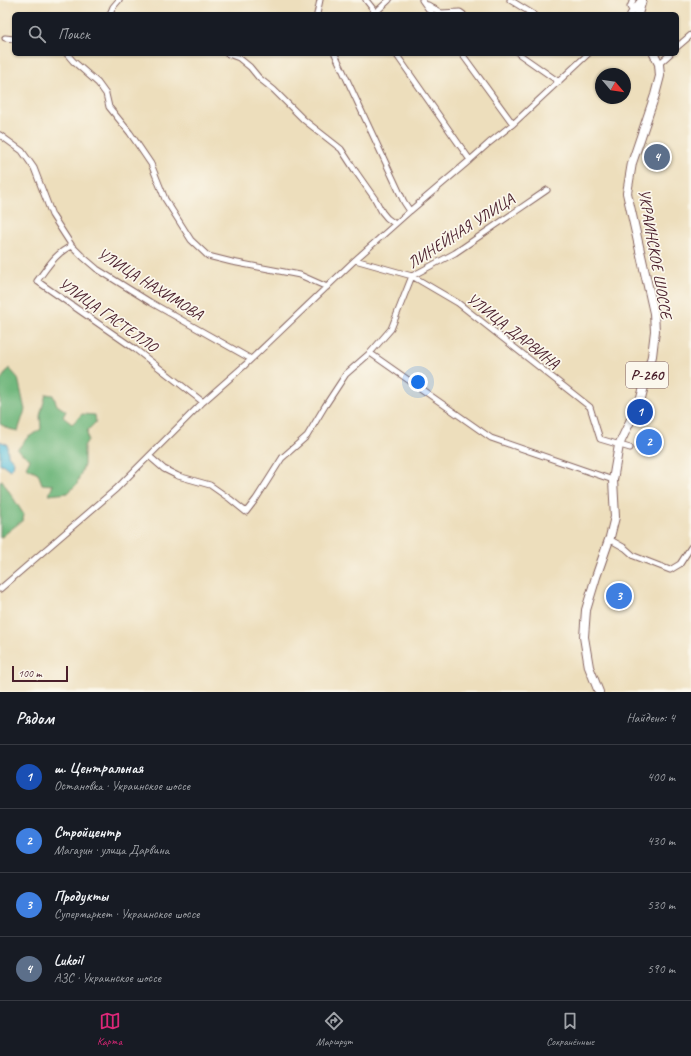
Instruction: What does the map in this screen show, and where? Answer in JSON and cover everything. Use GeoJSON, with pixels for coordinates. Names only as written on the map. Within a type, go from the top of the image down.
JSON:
{"type":"FeatureCollection","features":[{"type":"Feature","properties":{"kind":"highway"},"geometry":{"type":"LineString","coordinates":[[634,12],[641,0]]}},
{"type":"Feature","properties":{"kind":"highway","name":"УКРАИНСКОЕ ШОССЕ"},"geometry":{"type":"LineString","coordinates":[[598,692],[588,660],[584,637],[586,610],[610,539],[615,516],[613,480],[619,445],[641,398],[652,356],[655,331],[654,313],[627,193],[632,164],[660,76],[659,64],[655,56]]}},
{"type":"Feature","properties":{"kind":"street"},"geometry":{"type":"LineString","coordinates":[[111,12],[119,0]]}},
{"type":"Feature","properties":{"kind":"street"},"geometry":{"type":"LineString","coordinates":[[366,0],[374,12]]}},
{"type":"Feature","properties":{"kind":"street"},"geometry":{"type":"LineString","coordinates":[[376,12],[389,0]]}},
{"type":"Feature","properties":{"kind":"street"},"geometry":{"type":"LineString","coordinates":[[422,0],[431,12]]}},
{"type":"Feature","properties":{"kind":"street"},"geometry":{"type":"LineString","coordinates":[[427,6],[432,0]]}},
{"type":"Feature","properties":{"kind":"street"},"geometry":{"type":"LineString","coordinates":[[510,0],[530,12]]}},
{"type":"Feature","properties":{"kind":"street"},"geometry":{"type":"LineString","coordinates":[[632,12],[630,7],[633,0]]}},
{"type":"Feature","properties":{"kind":"street"},"geometry":{"type":"LineString","coordinates":[[316,12],[319,1]]}},
{"type":"Feature","properties":{"kind":"street"},"geometry":{"type":"LineString","coordinates":[[427,6],[439,12]]}},
{"type":"Feature","properties":{"kind":"street"},"geometry":{"type":"LineString","coordinates":[[679,46],[691,36]]}},
{"type":"Feature","properties":{"kind":"street"},"geometry":{"type":"LineString","coordinates":[[5,38],[12,39]]}},
{"type":"Feature","properties":{"kind":"street"},"geometry":{"type":"LineString","coordinates":[[69,56],[98,82],[106,94],[109,107],[130,133],[151,164],[165,199],[191,240],[208,256],[300,275],[327,287]]}},
{"type":"Feature","properties":{"kind":"street"},"geometry":{"type":"LineString","coordinates":[[234,56],[239,58],[250,67],[258,78],[274,90],[304,120],[341,149],[375,199],[382,212],[395,224]]}},
{"type":"Feature","properties":{"kind":"street"},"geometry":{"type":"LineString","coordinates":[[336,56],[404,202],[410,211]]}},
{"type":"Feature","properties":{"kind":"street"},"geometry":{"type":"LineString","coordinates":[[397,56],[470,160]]}},
{"type":"Feature","properties":{"kind":"street"},"geometry":{"type":"LineString","coordinates":[[463,56],[513,124]]}},
{"type":"Feature","properties":{"kind":"street"},"geometry":{"type":"LineString","coordinates":[[522,56],[558,82]]}},
{"type":"Feature","properties":{"kind":"street"},"geometry":{"type":"LineString","coordinates":[[0,589],[116,489],[203,402],[251,359],[355,260],[489,143],[513,124],[586,56]]}},
{"type":"Feature","properties":{"kind":"street"},"geometry":{"type":"LineString","coordinates":[[659,64],[668,56]]}},
{"type":"Feature","properties":{"kind":"street","name":"УЛИЦА НАХИМОВА"},"geometry":{"type":"LineString","coordinates":[[0,135],[22,151],[34,168],[52,215],[72,246],[97,269],[150,302],[251,359]]}},
{"type":"Feature","properties":{"kind":"street","name":"ЛИНЕЙНАЯ УЛИЦА"},"geometry":{"type":"LineString","coordinates":[[150,456],[164,469],[178,476],[210,486],[246,512],[282,458],[307,436],[346,374],[370,353],[391,329],[412,276],[455,253],[546,190]]}},
{"type":"Feature","properties":{"kind":"street","name":"УЛИЦА ГАСТЕЛЛО"},"geometry":{"type":"LineString","coordinates":[[72,246],[64,249],[37,281],[135,349],[203,402]]}},
{"type":"Feature","properties":{"kind":"street","name":"УЛИЦА ДАРВИНА"},"geometry":{"type":"LineString","coordinates":[[355,260],[412,276],[458,304],[590,407],[600,439],[630,448]]}},
{"type":"Feature","properties":{"kind":"street"},"geometry":{"type":"LineString","coordinates":[[370,353],[490,438],[613,480]]}},
{"type":"Feature","properties":{"kind":"street"},"geometry":{"type":"LineString","coordinates":[[610,539],[625,548],[634,556],[670,570],[680,564],[691,548]]}},
{"type":"Feature","properties":{"kind":"green space"},"geometry":{"type":"Polygon","coordinates":[[[9,368],[18,378],[25,410],[18,431],[9,429],[0,424],[0,381],[9,368]]]}},
{"type":"Feature","properties":{"kind":"green space"},"geometry":{"type":"Polygon","coordinates":[[[46,394],[53,395],[57,405],[66,411],[63,417],[72,424],[82,414],[95,415],[96,422],[87,431],[88,440],[84,446],[84,465],[77,484],[68,493],[49,495],[53,485],[42,484],[38,473],[26,467],[30,459],[17,450],[27,438],[41,429],[40,416],[46,394]]]}},
{"type":"Feature","properties":{"kind":"green space"},"geometry":{"type":"Polygon","coordinates":[[[2,480],[24,515],[23,520],[0,538],[0,481],[2,480]]]}},
{"type":"Feature","properties":{"kind":"water"},"geometry":{"type":"Polygon","coordinates":[[[0,441],[7,444],[8,455],[14,462],[13,467],[10,470],[2,464],[0,465],[0,441]]]}},
{"type":"Feature","properties":{"kind":"place","name":"Lukoil"},"geometry":{"type":"Point","coordinates":[657,157]}},
{"type":"Feature","properties":{"kind":"place","name":"ш. Центральная"},"geometry":{"type":"Point","coordinates":[640,412]}},
{"type":"Feature","properties":{"kind":"place","name":"Стройцентр"},"geometry":{"type":"Point","coordinates":[649,442]}},
{"type":"Feature","properties":{"kind":"place","name":"Продукты"},"geometry":{"type":"Point","coordinates":[619,596]}}]}
